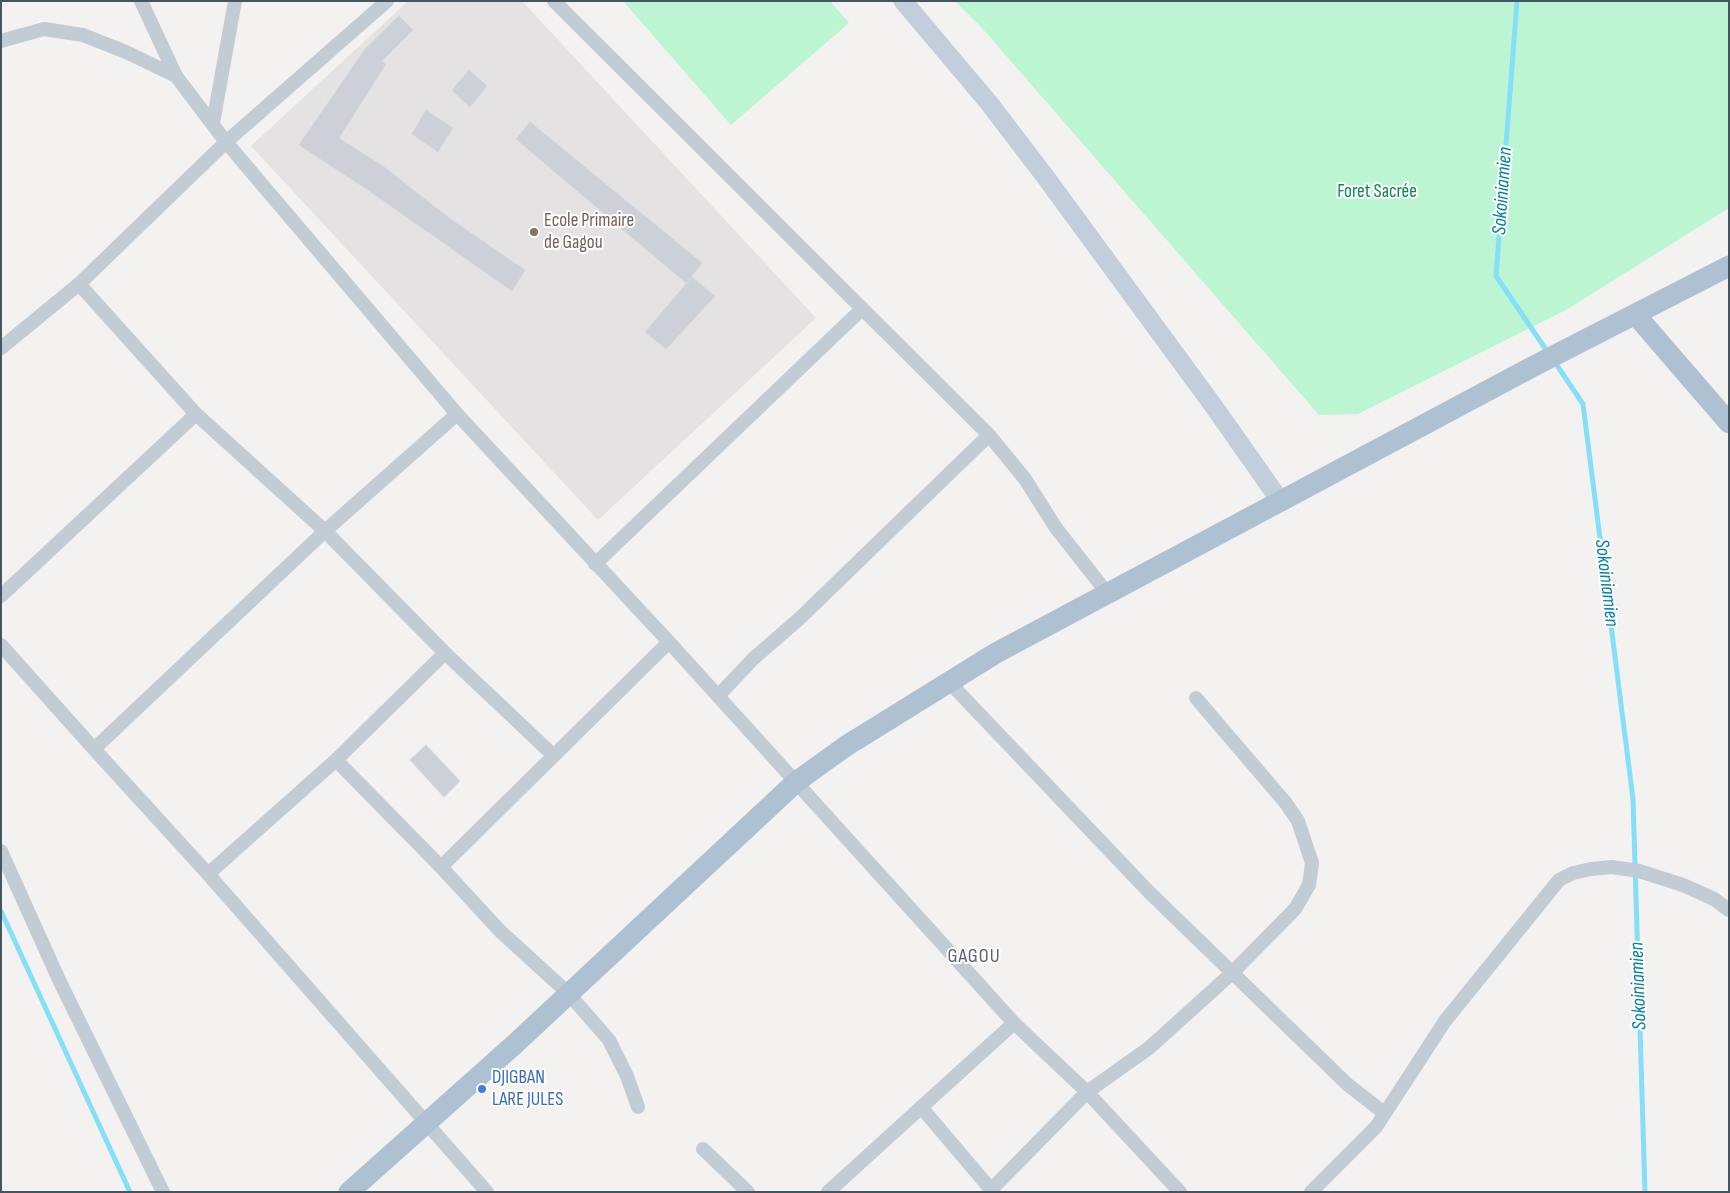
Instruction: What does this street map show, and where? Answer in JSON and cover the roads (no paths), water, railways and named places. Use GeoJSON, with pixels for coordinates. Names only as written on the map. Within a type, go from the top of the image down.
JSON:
{"type":"FeatureCollection","features":[{"type":"Feature","properties":{"kind":"main road"},"geometry":{"type":"LineString","coordinates":[[349,1192],[796,782],[846,746],[996,653],[1729,266]]}},
{"type":"Feature","properties":{"kind":"main road"},"geometry":{"type":"LineString","coordinates":[[1635,314],[1729,423]]}},
{"type":"Feature","properties":{"kind":"street"},"geometry":{"type":"LineString","coordinates":[[141,1],[176,76],[226,142],[457,414],[669,642],[1014,1023],[1086,1092],[1180,1192]]}},
{"type":"Feature","properties":{"kind":"street"},"geometry":{"type":"LineString","coordinates":[[213,123],[235,1]]}},
{"type":"Feature","properties":{"kind":"street"},"geometry":{"type":"LineString","coordinates":[[1,348],[79,284],[226,142],[387,1]]}},
{"type":"Feature","properties":{"kind":"street"},"geometry":{"type":"LineString","coordinates":[[554,1],[989,435],[1025,479],[1056,528],[1108,594]]}},
{"type":"Feature","properties":{"kind":"street"},"geometry":{"type":"LineString","coordinates":[[903,1],[988,103],[1044,175],[1209,400],[1281,502]]}},
{"type":"Feature","properties":{"kind":"street"},"geometry":{"type":"LineString","coordinates":[[3,37],[44,29],[83,35],[126,52],[176,76]]}},
{"type":"Feature","properties":{"kind":"street"},"geometry":{"type":"LineString","coordinates":[[79,284],[196,414],[325,531],[445,653],[554,755]]}},
{"type":"Feature","properties":{"kind":"street"},"geometry":{"type":"LineString","coordinates":[[596,564],[862,309]]}},
{"type":"Feature","properties":{"kind":"street"},"geometry":{"type":"LineString","coordinates":[[1,596],[196,414]]}},
{"type":"Feature","properties":{"kind":"street"},"geometry":{"type":"LineString","coordinates":[[94,748],[325,531],[457,414]]}},
{"type":"Feature","properties":{"kind":"street"},"geometry":{"type":"LineString","coordinates":[[718,696],[754,658],[798,619],[989,435]]}},
{"type":"Feature","properties":{"kind":"street"},"geometry":{"type":"LineString","coordinates":[[441,867],[669,642]]}},
{"type":"Feature","properties":{"kind":"street"},"geometry":{"type":"LineString","coordinates":[[1,645],[208,874],[427,1121],[487,1192]]}},
{"type":"Feature","properties":{"kind":"street"},"geometry":{"type":"LineString","coordinates":[[208,874],[336,760],[445,653]]}},
{"type":"Feature","properties":{"kind":"street"},"geometry":{"type":"LineString","coordinates":[[949,682],[1148,892],[1231,974],[1348,1084],[1384,1113]]}},
{"type":"Feature","properties":{"kind":"street"},"geometry":{"type":"LineString","coordinates":[[921,1107],[991,1191],[1086,1092],[1149,1048],[1231,974],[1294,909],[1309,885],[1312,863],[1298,821],[1196,698]]}},
{"type":"Feature","properties":{"kind":"street"},"geometry":{"type":"LineString","coordinates":[[336,760],[441,867],[500,931],[568,993],[609,1040],[627,1076],[638,1107]]}},
{"type":"Feature","properties":{"kind":"street"},"geometry":{"type":"LineString","coordinates":[[1,851],[60,982],[164,1192]]}},
{"type":"Feature","properties":{"kind":"street"},"geometry":{"type":"LineString","coordinates":[[1311,1192],[1370,1134],[1445,1021],[1560,880],[1572,873],[1591,869],[1612,867],[1639,871],[1683,885],[1714,899],[1729,910]]}},
{"type":"Feature","properties":{"kind":"street"},"geometry":{"type":"LineString","coordinates":[[828,1192],[1014,1023]]}},
{"type":"Feature","properties":{"kind":"street"},"geometry":{"type":"LineString","coordinates":[[703,1149],[748,1192]]}},
{"type":"Feature","properties":{"kind":"waterway","name":"Sokoiniamien"},"geometry":{"type":"LineString","coordinates":[[1517,1],[1496,276],[1549,354]]}},
{"type":"Feature","properties":{"kind":"waterway","name":"Sokoiniamien"},"geometry":{"type":"LineString","coordinates":[[1554,361],[1583,404],[1633,799],[1645,1192]]}},
{"type":"Feature","properties":{"kind":"waterway"},"geometry":{"type":"LineString","coordinates":[[1,911],[130,1192]]}},
{"type":"Feature","properties":{"kind":"place","name":"Ecole Primaire de Gagou"},"geometry":{"type":"Point","coordinates":[534,232]}},
{"type":"Feature","properties":{"kind":"place","name":"DJIGBAN LARE JULES"},"geometry":{"type":"Point","coordinates":[482,1089]}},
{"type":"Feature","properties":{"kind":"district","name":"GAGOU"},"geometry":{"type":"Point","coordinates":[974,957]}},
{"type":"Feature","properties":{"kind":"park label","name":"Foret Sacrée"},"geometry":{"type":"Point","coordinates":[1377,192]}}]}
